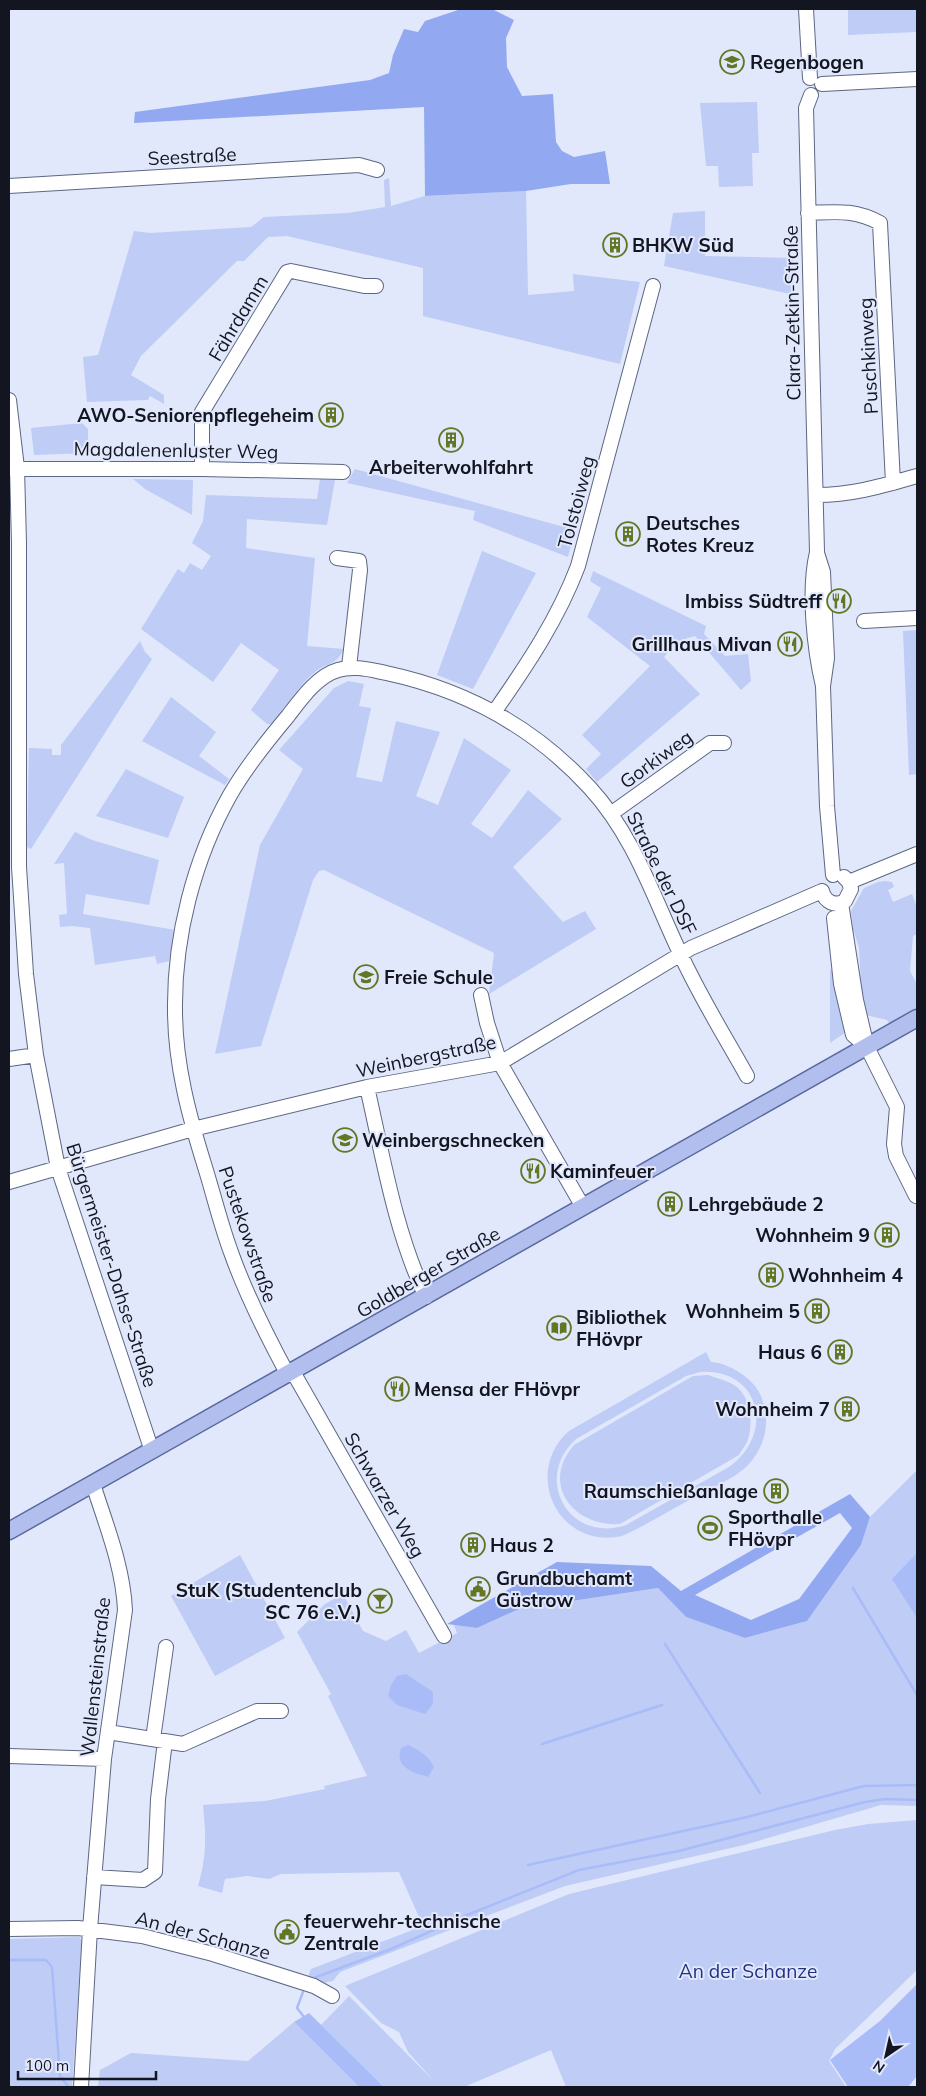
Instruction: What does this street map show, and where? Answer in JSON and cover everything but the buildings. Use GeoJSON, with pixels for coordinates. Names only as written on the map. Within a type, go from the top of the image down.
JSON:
{"type":"FeatureCollection","features":[{"type":"Feature","properties":{"kind":"main road","name":"Goldberger Straße"},"geometry":{"type":"LineString","coordinates":[[9,1531],[917,1018]]}},
{"type":"Feature","properties":{"kind":"street","name":"Clara-Zetkin-Straße"},"geometry":{"type":"LineString","coordinates":[[806,9],[816,81],[806,82],[805,87],[811,95],[806,108],[817,552],[822,562],[827,658],[823,686],[827,806],[833,875]]}},
{"type":"Feature","properties":{"kind":"street"},"geometry":{"type":"LineString","coordinates":[[816,81],[917,79]]}},
{"type":"Feature","properties":{"kind":"street","name":"Seestraße"},"geometry":{"type":"LineString","coordinates":[[9,186],[359,165],[377,170]]}},
{"type":"Feature","properties":{"kind":"street","name":"Puschkinweg"},"geometry":{"type":"LineString","coordinates":[[808,213],[864,214],[880,223],[893,483]]}},
{"type":"Feature","properties":{"kind":"street","name":"Fährdamm"},"geometry":{"type":"LineString","coordinates":[[202,469],[202,412],[287,272],[292,271],[364,286],[376,286]]}},
{"type":"Feature","properties":{"kind":"street","name":"Tolstoiweg"},"geometry":{"type":"LineString","coordinates":[[495,712],[529,662],[550,626],[569,590],[578,566],[653,286]]}},
{"type":"Feature","properties":{"kind":"street","name":"Bürgermeister-Dahse-Straße"},"geometry":{"type":"LineString","coordinates":[[9,400],[13,468],[14,546],[14,879],[36,1055],[58,1168],[152,1451]]}},
{"type":"Feature","properties":{"kind":"street","name":"Magdalenenluster Weg"},"geometry":{"type":"LineString","coordinates":[[13,468],[343,472]]}},
{"type":"Feature","properties":{"kind":"street"},"geometry":{"type":"LineString","coordinates":[[816,495],[840,495],[868,491],[917,476]]}},
{"type":"Feature","properties":{"kind":"street"},"geometry":{"type":"LineString","coordinates":[[193,1129],[177,1058],[175,1010],[183,928],[200,865],[221,812],[254,758],[322,678],[334,671],[349,667],[360,570],[359,561],[337,558]]}},
{"type":"Feature","properties":{"kind":"street"},"geometry":{"type":"LineString","coordinates":[[864,621],[917,618]]}},
{"type":"Feature","properties":{"kind":"street","name":"Straße der DSF"},"geometry":{"type":"LineString","coordinates":[[349,667],[401,676],[437,686],[495,712],[527,732],[570,767],[612,813],[633,848],[680,955],[747,1076]]}},
{"type":"Feature","properties":{"kind":"street","name":"Gorkiweg"},"geometry":{"type":"LineString","coordinates":[[612,813],[710,743],[724,742]]}},
{"type":"Feature","properties":{"kind":"street"},"geometry":{"type":"LineString","coordinates":[[849,882],[917,854]]}},
{"type":"Feature","properties":{"kind":"street"},"geometry":{"type":"LineString","coordinates":[[833,875],[841,876],[849,882],[850,894],[837,904],[825,898],[822,891],[824,881],[833,875]]}},
{"type":"Feature","properties":{"kind":"street","name":"Weinbergstraße"},"geometry":{"type":"LineString","coordinates":[[9,1182],[193,1129],[368,1087],[500,1063],[680,955],[713,938],[822,891]]}},
{"type":"Feature","properties":{"kind":"street"},"geometry":{"type":"LineString","coordinates":[[837,904],[867,1047],[897,1107],[894,1144],[896,1156],[916,1196]]}},
{"type":"Feature","properties":{"kind":"street"},"geometry":{"type":"LineString","coordinates":[[481,995],[500,1063],[583,1207]]}},
{"type":"Feature","properties":{"kind":"street"},"geometry":{"type":"LineString","coordinates":[[9,1060],[36,1055]]}},
{"type":"Feature","properties":{"kind":"street"},"geometry":{"type":"LineString","coordinates":[[368,1087],[412,1268],[426,1297]]}},
{"type":"Feature","properties":{"kind":"street","name":"Pustekowstraße"},"geometry":{"type":"LineString","coordinates":[[193,1129],[232,1254],[257,1316],[291,1373]]}},
{"type":"Feature","properties":{"kind":"street","name":"Schwarzer Weg"},"geometry":{"type":"LineString","coordinates":[[291,1373],[444,1636]]}},
{"type":"Feature","properties":{"kind":"street","name":"Wallensteinstraße"},"geometry":{"type":"LineString","coordinates":[[81,2087],[90,1929],[104,1758],[125,1610],[124,1594],[116,1555],[93,1484]]}},
{"type":"Feature","properties":{"kind":"street"},"geometry":{"type":"LineString","coordinates":[[94,1877],[143,1880],[155,1872],[159,1740],[166,1647]]}},
{"type":"Feature","properties":{"kind":"street"},"geometry":{"type":"LineString","coordinates":[[108,1732],[182,1744],[257,1711],[281,1711]]}},
{"type":"Feature","properties":{"kind":"street"},"geometry":{"type":"LineString","coordinates":[[9,1756],[12,1758],[104,1758]]}},
{"type":"Feature","properties":{"kind":"street","name":"An der Schanze"},"geometry":{"type":"LineString","coordinates":[[9,1929],[90,1929],[142,1936],[197,1950],[314,1986],[332,1996]]}},
{"type":"Feature","properties":{"kind":"green space"},"geometry":{"type":"Polygon","coordinates":[[[848,9],[917,9],[917,32],[848,35],[848,9]]]}},
{"type":"Feature","properties":{"kind":"green space"},"geometry":{"type":"Polygon","coordinates":[[[757,102],[759,153],[752,153],[753,186],[719,187],[718,166],[706,166],[700,103],[757,102]]]}},
{"type":"Feature","properties":{"kind":"green space"},"geometry":{"type":"Polygon","coordinates":[[[389,178],[391,206],[425,196],[526,191],[528,295],[574,291],[573,274],[640,282],[620,364],[423,316],[423,268],[287,236],[268,237],[244,261],[237,261],[141,356],[131,375],[164,395],[164,404],[150,396],[148,400],[87,402],[83,357],[98,355],[134,231],[150,233],[251,227],[264,217],[348,213],[385,207],[384,180],[389,178]]]}},
{"type":"Feature","properties":{"kind":"green space"},"geometry":{"type":"Polygon","coordinates":[[[705,211],[705,256],[794,258],[794,295],[664,266],[673,213],[705,211]]]}},
{"type":"Feature","properties":{"kind":"green space"},"geometry":{"type":"Polygon","coordinates":[[[82,423],[88,429],[88,453],[34,455],[31,428],[82,423]]]}},
{"type":"Feature","properties":{"kind":"green space"},"geometry":{"type":"Polygon","coordinates":[[[355,469],[575,530],[568,557],[473,520],[475,511],[347,483],[355,469]]]}},
{"type":"Feature","properties":{"kind":"green space"},"geometry":{"type":"Polygon","coordinates":[[[133,479],[193,480],[192,515],[145,489],[133,479]]]}},
{"type":"Feature","properties":{"kind":"green space"},"geometry":{"type":"Polygon","coordinates":[[[320,479],[335,480],[327,525],[247,519],[246,548],[315,558],[307,646],[344,649],[334,662],[319,669],[309,677],[273,724],[267,724],[251,710],[279,670],[241,643],[213,682],[141,629],[178,569],[184,573],[190,563],[202,570],[211,556],[192,543],[203,521],[206,495],[317,499],[320,479]]]}},
{"type":"Feature","properties":{"kind":"green space"},"geometry":{"type":"Polygon","coordinates":[[[482,551],[536,573],[473,689],[437,675],[482,551]]]}},
{"type":"Feature","properties":{"kind":"green space"},"geometry":{"type":"Polygon","coordinates":[[[593,571],[706,626],[704,634],[725,656],[748,654],[751,681],[741,690],[695,636],[678,641],[664,657],[700,694],[597,782],[586,769],[601,754],[582,735],[650,666],[587,617],[601,588],[590,581],[593,571]]]}},
{"type":"Feature","properties":{"kind":"green space"},"geometry":{"type":"Polygon","coordinates":[[[917,630],[917,774],[909,775],[903,631],[917,630]]]}},
{"type":"Feature","properties":{"kind":"green space"},"geometry":{"type":"Polygon","coordinates":[[[140,641],[145,652],[152,659],[31,849],[27,847],[29,748],[52,749],[52,755],[61,755],[61,745],[140,641]]]}},
{"type":"Feature","properties":{"kind":"green space"},"geometry":{"type":"Polygon","coordinates":[[[348,681],[364,684],[359,706],[371,708],[356,777],[382,782],[396,721],[440,732],[416,796],[438,805],[464,738],[511,770],[471,824],[492,838],[528,790],[562,819],[513,867],[563,922],[585,911],[596,929],[489,994],[494,953],[324,870],[319,871],[313,880],[261,1046],[215,1054],[260,845],[303,769],[279,750],[334,688],[348,681]]]}},
{"type":"Feature","properties":{"kind":"green space"},"geometry":{"type":"Polygon","coordinates":[[[171,697],[216,732],[199,756],[229,779],[225,785],[142,741],[171,697]]]}},
{"type":"Feature","properties":{"kind":"green space"},"geometry":{"type":"Polygon","coordinates":[[[126,769],[184,797],[168,838],[96,816],[126,769]]]}},
{"type":"Feature","properties":{"kind":"green space"},"geometry":{"type":"Polygon","coordinates":[[[75,832],[92,840],[159,860],[149,905],[86,894],[83,914],[175,930],[169,961],[157,964],[155,956],[95,965],[90,928],[60,927],[59,915],[67,914],[64,863],[54,864],[75,832]]]}},
{"type":"Feature","properties":{"kind":"green space"},"geometry":{"type":"Polygon","coordinates":[[[885,881],[892,882],[894,887],[888,890],[893,902],[912,894],[917,907],[917,934],[913,936],[910,971],[917,984],[917,1011],[891,1026],[887,1020],[866,1015],[861,987],[859,947],[853,929],[851,911],[864,888],[885,881]]]}},
{"type":"Feature","properties":{"kind":"green space"},"geometry":{"type":"Polygon","coordinates":[[[830,970],[838,971],[846,1032],[830,1043],[830,970]]]}},
{"type":"Feature","properties":{"kind":"green space"},"geometry":{"type":"Polygon","coordinates":[[[706,1352],[711,1362],[732,1368],[751,1382],[760,1394],[766,1422],[763,1440],[759,1449],[748,1465],[736,1475],[622,1536],[599,1537],[580,1531],[565,1520],[554,1504],[548,1486],[548,1467],[555,1448],[569,1431],[706,1352]],[[700,1372],[686,1376],[576,1439],[563,1455],[557,1472],[558,1489],[564,1504],[574,1517],[588,1525],[606,1528],[626,1525],[729,1467],[744,1453],[753,1437],[756,1421],[755,1405],[748,1391],[736,1380],[720,1374],[700,1372]]]}},
{"type":"Feature","properties":{"kind":"green space"},"geometry":{"type":"Polygon","coordinates":[[[708,1375],[734,1385],[740,1390],[747,1403],[750,1411],[749,1435],[739,1455],[620,1524],[603,1523],[588,1518],[576,1511],[567,1500],[561,1488],[560,1474],[564,1460],[574,1445],[693,1376],[708,1375]]]}},
{"type":"Feature","properties":{"kind":"green space"},"geometry":{"type":"Polygon","coordinates":[[[917,1470],[917,1806],[881,1805],[744,1845],[565,1886],[340,1972],[333,1981],[322,1983],[307,1979],[311,1969],[423,1926],[399,1872],[281,1874],[269,1879],[247,1876],[225,1879],[222,1893],[198,1886],[205,1846],[203,1805],[265,1801],[325,1789],[324,1786],[367,1776],[328,1696],[331,1694],[297,1632],[325,1604],[343,1594],[363,1631],[386,1641],[406,1630],[419,1653],[457,1633],[454,1625],[477,1628],[519,1609],[658,1588],[686,1617],[745,1638],[807,1621],[861,1545],[870,1517],[917,1470]]]}},
{"type":"Feature","properties":{"kind":"green space"},"geometry":{"type":"Polygon","coordinates":[[[240,1555],[285,1638],[215,1676],[171,1596],[240,1555]]]}},
{"type":"Feature","properties":{"kind":"green space","name":"An der Schanze"},"geometry":{"type":"Polygon","coordinates":[[[917,1820],[917,1970],[835,2049],[829,2061],[846,2087],[566,2087],[551,2050],[464,2087],[384,2087],[321,2025],[349,1996],[434,2081],[408,2052],[399,2032],[381,2023],[345,1986],[569,1894],[835,1830],[868,1824],[917,1820]]]}},
{"type":"Feature","properties":{"kind":"green space"},"geometry":{"type":"Polygon","coordinates":[[[79,1937],[82,1941],[72,2087],[9,2087],[9,1939],[79,1937]]]}},
{"type":"Feature","properties":{"kind":"green space"},"geometry":{"type":"Polygon","coordinates":[[[294,2022],[359,2087],[98,2087],[100,2070],[131,2053],[248,2061],[294,2022]]]}},
{"type":"Feature","properties":{"kind":"shaded area"},"geometry":{"type":"Polygon","coordinates":[[[461,9],[492,9],[514,20],[506,38],[507,67],[522,96],[553,94],[556,142],[562,151],[574,157],[605,151],[610,184],[571,184],[526,191],[425,196],[424,107],[134,123],[135,112],[370,80],[389,73],[393,55],[404,29],[418,32],[425,21],[461,9]]]}},
{"type":"Feature","properties":{"kind":"shaded area"},"geometry":{"type":"Polygon","coordinates":[[[850,1494],[870,1517],[861,1545],[807,1621],[745,1638],[686,1617],[658,1588],[519,1609],[477,1628],[447,1624],[557,1562],[651,1566],[681,1591],[850,1494]],[[840,1513],[695,1595],[751,1620],[799,1599],[852,1528],[840,1513]]]}},
{"type":"Feature","properties":{"kind":"shaded area"},"geometry":{"type":"Polygon","coordinates":[[[917,1553],[917,1618],[892,1579],[917,1553]]]}},
{"type":"Feature","properties":{"kind":"shaded area"},"geometry":{"type":"Polygon","coordinates":[[[406,1674],[433,1692],[433,1704],[425,1714],[397,1705],[388,1696],[391,1685],[397,1676],[406,1674]]]}},
{"type":"Feature","properties":{"kind":"shaded area"},"geometry":{"type":"Polygon","coordinates":[[[408,1745],[423,1754],[432,1763],[434,1767],[428,1777],[406,1768],[400,1760],[401,1748],[408,1745]]]}},
{"type":"Feature","properties":{"kind":"shaded area"},"geometry":{"type":"Polygon","coordinates":[[[917,1984],[917,2076],[908,2087],[848,2087],[830,2060],[880,2021],[917,1984]]]}},
{"type":"Feature","properties":{"kind":"shaded area"},"geometry":{"type":"Polygon","coordinates":[[[309,2013],[384,2087],[359,2087],[294,2022],[309,2013]]]}},
{"type":"Feature","properties":{"kind":"waterway"},"geometry":{"type":"LineString","coordinates":[[853,1588],[917,1695]]}},
{"type":"Feature","properties":{"kind":"waterway"},"geometry":{"type":"LineString","coordinates":[[665,1644],[760,1793]]}},
{"type":"Feature","properties":{"kind":"waterway"},"geometry":{"type":"LineString","coordinates":[[542,1744],[662,1705]]}},
{"type":"Feature","properties":{"kind":"waterway"},"geometry":{"type":"LineString","coordinates":[[528,1865],[743,1818],[864,1786],[917,1785]]}},
{"type":"Feature","properties":{"kind":"waterway"},"geometry":{"type":"LineString","coordinates":[[311,1979],[391,1949],[467,1915],[579,1870],[679,1851],[865,1802],[885,1799],[917,1800]]}},
{"type":"Feature","properties":{"kind":"waterway"},"geometry":{"type":"LineString","coordinates":[[9,1960],[46,1960],[52,1967],[60,2076],[68,2086]]}},
{"type":"Feature","properties":{"kind":"waterway"},"geometry":{"type":"LineString","coordinates":[[303,1992],[297,2008],[304,2017]]}},
{"type":"Feature","properties":{"kind":"place","name":"Regenbogen"},"geometry":{"type":"Point","coordinates":[732,62]}},
{"type":"Feature","properties":{"kind":"place","name":"BHKW Süd"},"geometry":{"type":"Point","coordinates":[615,245]}},
{"type":"Feature","properties":{"kind":"place","name":"AWO-Seniorenpflegeheim"},"geometry":{"type":"Point","coordinates":[331,415]}},
{"type":"Feature","properties":{"kind":"place","name":"Arbeiterwohlfahrt"},"geometry":{"type":"Point","coordinates":[451,440]}},
{"type":"Feature","properties":{"kind":"place","name":"Deutsches Rotes Kreuz"},"geometry":{"type":"Point","coordinates":[628,534]}},
{"type":"Feature","properties":{"kind":"place","name":"Imbiss Südtreff"},"geometry":{"type":"Point","coordinates":[839,601]}},
{"type":"Feature","properties":{"kind":"place","name":"Grillhaus Mivan"},"geometry":{"type":"Point","coordinates":[790,644]}},
{"type":"Feature","properties":{"kind":"place","name":"Freie Schule"},"geometry":{"type":"Point","coordinates":[366,977]}},
{"type":"Feature","properties":{"kind":"place","name":"Weinbergschnecken"},"geometry":{"type":"Point","coordinates":[345,1140]}},
{"type":"Feature","properties":{"kind":"place","name":"Kaminfeuer"},"geometry":{"type":"Point","coordinates":[533,1171]}},
{"type":"Feature","properties":{"kind":"place","name":"Lehrgebäude 2"},"geometry":{"type":"Point","coordinates":[670,1204]}},
{"type":"Feature","properties":{"kind":"place","name":"Wohnheim 9"},"geometry":{"type":"Point","coordinates":[887,1235]}},
{"type":"Feature","properties":{"kind":"place","name":"Wohnheim 4"},"geometry":{"type":"Point","coordinates":[771,1275]}},
{"type":"Feature","properties":{"kind":"place","name":"Wohnheim 5"},"geometry":{"type":"Point","coordinates":[817,1311]}},
{"type":"Feature","properties":{"kind":"place","name":"Bibliothek FHövpr"},"geometry":{"type":"Point","coordinates":[559,1328]}},
{"type":"Feature","properties":{"kind":"place","name":"Haus 6"},"geometry":{"type":"Point","coordinates":[840,1352]}},
{"type":"Feature","properties":{"kind":"place","name":"Mensa der FHövpr"},"geometry":{"type":"Point","coordinates":[397,1389]}},
{"type":"Feature","properties":{"kind":"place","name":"Wohnheim 7"},"geometry":{"type":"Point","coordinates":[847,1409]}},
{"type":"Feature","properties":{"kind":"place","name":"Raumschießanlage"},"geometry":{"type":"Point","coordinates":[776,1491]}},
{"type":"Feature","properties":{"kind":"place","name":"Sporthalle FHövpr"},"geometry":{"type":"Point","coordinates":[710,1528]}},
{"type":"Feature","properties":{"kind":"place","name":"Haus 2"},"geometry":{"type":"Point","coordinates":[473,1545]}},
{"type":"Feature","properties":{"kind":"place","name":"Grundbuchamt Güstrow"},"geometry":{"type":"Point","coordinates":[478,1589]}},
{"type":"Feature","properties":{"kind":"place","name":"StuK (Studentenclub SC 76 e.V.)"},"geometry":{"type":"Point","coordinates":[380,1601]}},
{"type":"Feature","properties":{"kind":"place","name":"feuerwehr-technische Zentrale"},"geometry":{"type":"Point","coordinates":[287,1932]}}]}
